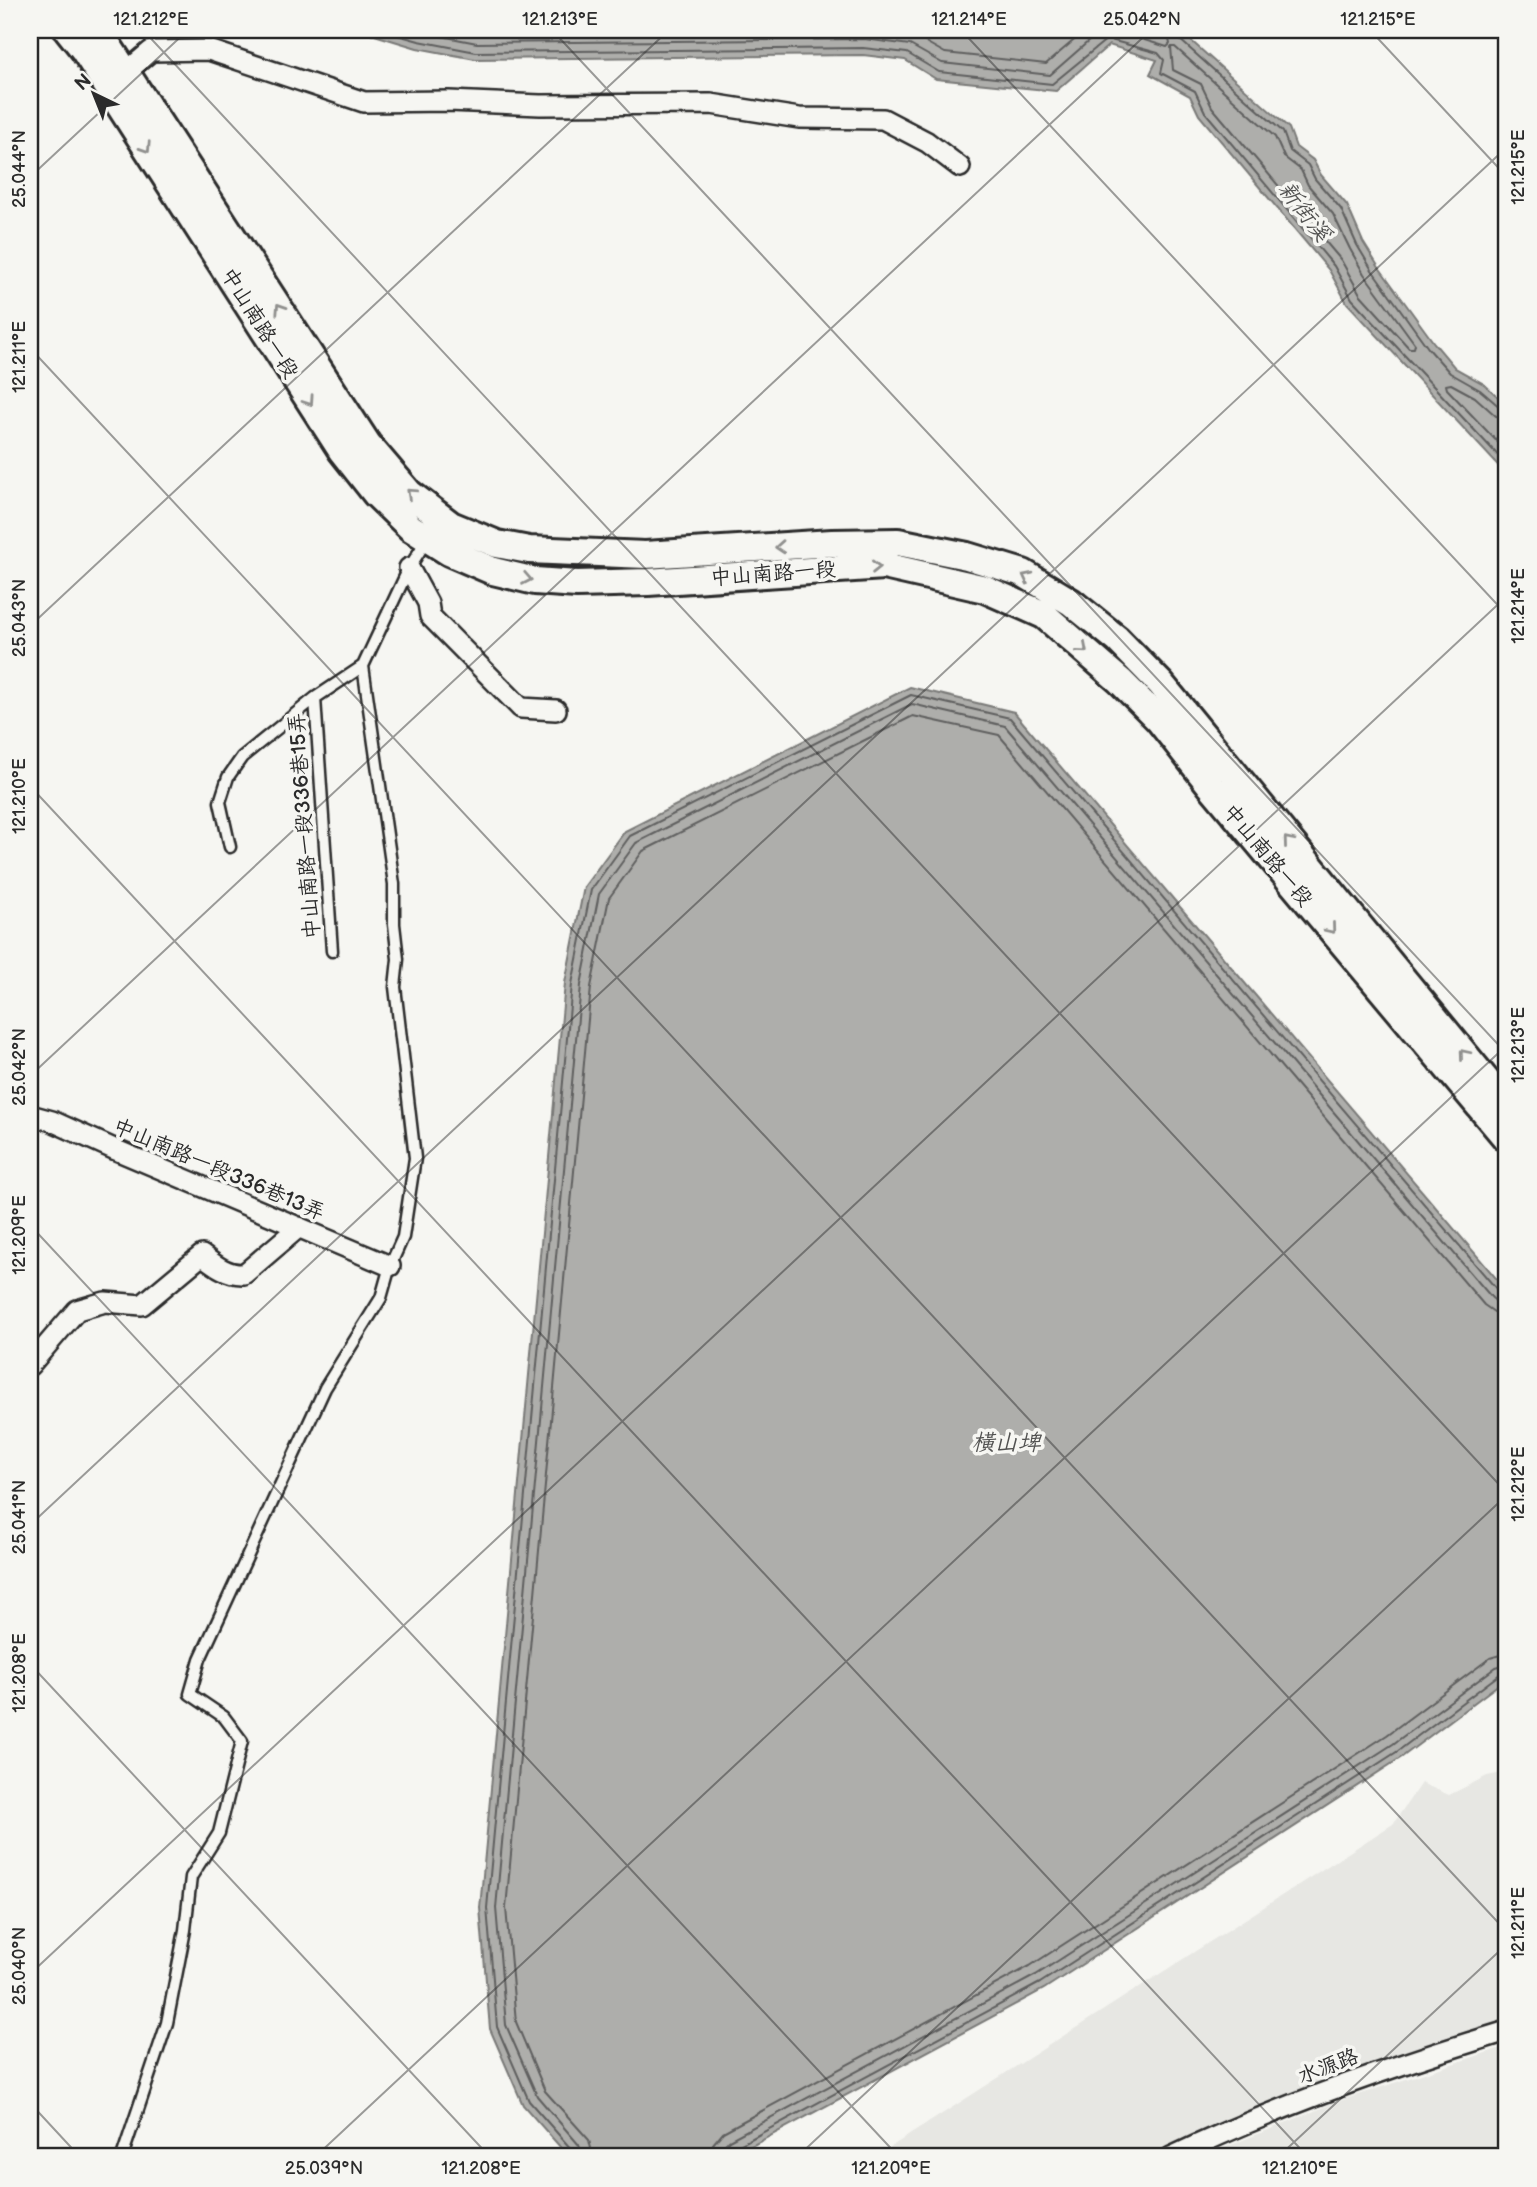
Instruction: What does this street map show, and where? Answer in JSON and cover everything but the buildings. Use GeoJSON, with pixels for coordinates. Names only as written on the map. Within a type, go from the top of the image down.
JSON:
{"type":"FeatureCollection","features":[{"type":"Feature","properties":{"kind":"main road","name":"中山南路一段"},"geometry":{"type":"LineString","coordinates":[[68,30],[84,50],[342,451],[376,494],[411,528],[451,525],[497,544],[529,550],[645,555],[832,543],[898,542],[967,556],[1023,573],[1071,602],[1117,639],[1161,684],[1507,1107]]}},
{"type":"Feature","properties":{"kind":"main road","name":"中山南路一段"},"geometry":{"type":"LineString","coordinates":[[97,30],[368,445],[409,493],[449,552],[493,572],[535,581],[577,584],[648,582],[884,566],[985,589],[1044,615],[1120,681],[1159,720],[1507,1139]]}},
{"type":"Feature","properties":{"kind":"street"},"geometry":{"type":"LineString","coordinates":[[125,72],[151,51],[209,50],[364,102],[711,104],[799,118],[883,119],[927,142],[960,167]]}},
{"type":"Feature","properties":{"kind":"street"},"geometry":{"type":"LineString","coordinates":[[409,568],[428,603],[430,616],[521,708],[556,710]]}},
{"type":"Feature","properties":{"kind":"street","name":"中山南路一段336巷13弄"},"geometry":{"type":"LineString","coordinates":[[30,1115],[52,1121],[390,1266]]}},
{"type":"Feature","properties":{"kind":"street"},"geometry":{"type":"LineString","coordinates":[[30,1365],[77,1310],[105,1302],[142,1305],[202,1255],[234,1275],[244,1274],[299,1227]]}},
{"type":"Feature","properties":{"kind":"street","name":"水源路"},"geometry":{"type":"LineString","coordinates":[[1171,2157],[1244,2123],[1399,2064],[1507,2031]]}},
{"type":"Feature","properties":{"kind":"lane"},"geometry":{"type":"LineString","coordinates":[[230,847],[220,802],[228,777],[242,757],[315,698],[363,666],[409,568],[433,527]]}},
{"type":"Feature","properties":{"kind":"lane"},"geometry":{"type":"LineString","coordinates":[[121,2157],[167,2023],[185,1930],[191,1877],[219,1833],[242,1741],[224,1717],[190,1693],[197,1670],[325,1388],[382,1298],[390,1266],[403,1237],[415,1158],[395,987],[398,959],[394,924],[394,884],[363,666]]}},
{"type":"Feature","properties":{"kind":"lane","name":"中山南路一段336巷15弄"},"geometry":{"type":"LineString","coordinates":[[315,698],[332,951]]}},
{"type":"Feature","properties":{"kind":"shaded area"},"geometry":{"type":"Polygon","coordinates":[[[1507,1772],[1507,2022],[1261,2107],[1147,2157],[875,2157],[1393,1824],[1421,1783],[1449,1795],[1487,1776],[1507,1772]]]}},
{"type":"Feature","properties":{"kind":"shaded area"},"geometry":{"type":"Polygon","coordinates":[[[1507,2046],[1507,2157],[1201,2157],[1339,2101],[1507,2046]]]}},
{"type":"Feature","properties":{"kind":"water","name":"新街溪"},"geometry":{"type":"Polygon","coordinates":[[[358,30],[1179,30],[1289,128],[1296,147],[1313,160],[1321,175],[1347,205],[1363,242],[1378,266],[1434,343],[1455,368],[1484,384],[1507,405],[1507,475],[1347,303],[1329,270],[1199,115],[1190,96],[1150,74],[1157,60],[1109,45],[1056,91],[936,79],[905,60],[863,55],[475,59],[417,48],[358,30]]]}},
{"type":"Feature","properties":{"kind":"water","name":"橫山埤"},"geometry":{"type":"Polygon","coordinates":[[[910,687],[1014,712],[1507,1291],[1507,1678],[1402,1757],[1044,1989],[731,2157],[569,2157],[523,2105],[490,2029],[480,1908],[565,983],[584,887],[625,831],[910,687]]]}}]}
